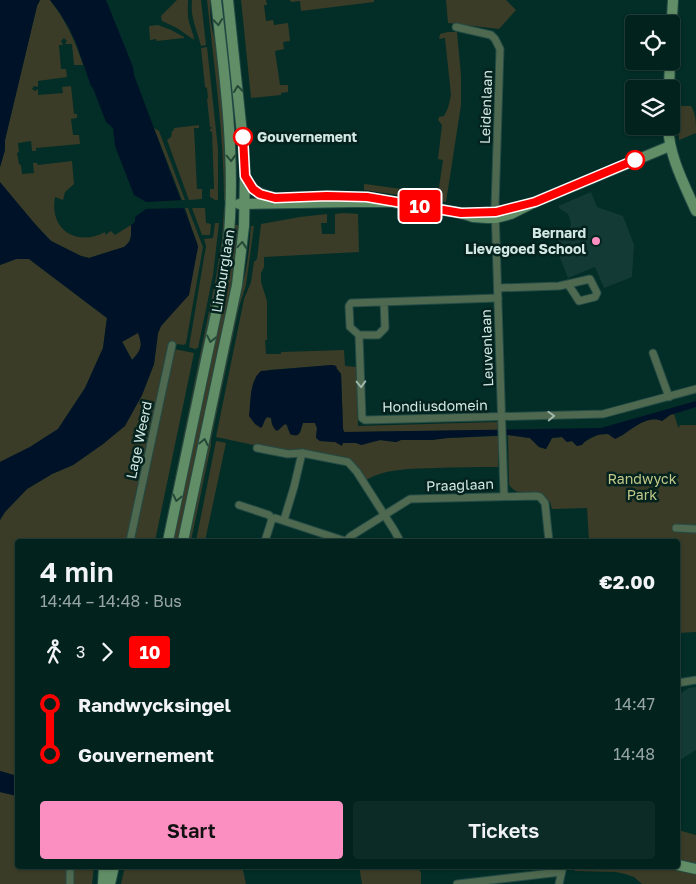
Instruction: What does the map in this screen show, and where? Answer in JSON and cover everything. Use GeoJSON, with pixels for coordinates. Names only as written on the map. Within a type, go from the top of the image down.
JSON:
{"type":"FeatureCollection","features":[{"type":"Feature","properties":{"kind":"main road","name":"Limburglaan"},"geometry":{"type":"LineString","coordinates":[[168,539],[227,254],[231,204],[230,151],[216,0]]}},
{"type":"Feature","properties":{"kind":"main road","name":"Limburglaan"},"geometry":{"type":"LineString","coordinates":[[183,539],[237,285],[242,253],[245,176],[241,113],[228,0]]}},
{"type":"Feature","properties":{"kind":"main road"},"geometry":{"type":"LineString","coordinates":[[672,15],[673,0]]}},
{"type":"Feature","properties":{"kind":"main road"},"geometry":{"type":"LineString","coordinates":[[669,135],[674,159],[696,211]]}},
{"type":"Feature","properties":{"kind":"main road"},"geometry":{"type":"LineString","coordinates":[[231,204],[275,198],[354,197],[373,198],[461,213],[496,215],[535,202],[612,170],[629,158],[669,143]]}},
{"type":"Feature","properties":{"kind":"main road"},"geometry":{"type":"LineString","coordinates":[[245,176],[258,193],[275,198]]}},
{"type":"Feature","properties":{"kind":"main road"},"geometry":{"type":"LineString","coordinates":[[244,202],[392,202]]}},
{"type":"Feature","properties":{"kind":"main road"},"geometry":{"type":"LineString","coordinates":[[680,866],[696,870]]}},
{"type":"Feature","properties":{"kind":"main road"},"geometry":{"type":"LineString","coordinates":[[103,884],[104,869]]}},
{"type":"Feature","properties":{"kind":"main road"},"geometry":{"type":"LineString","coordinates":[[110,884],[113,869]]}},
{"type":"Feature","properties":{"kind":"street","name":"Leidenlaan"},"geometry":{"type":"LineString","coordinates":[[456,26],[491,35],[500,49],[496,215]]}},
{"type":"Feature","properties":{"kind":"street","name":"Leuvenlaan"},"geometry":{"type":"LineString","coordinates":[[496,215],[504,496]]}},
{"type":"Feature","properties":{"kind":"street"},"geometry":{"type":"LineString","coordinates":[[498,288],[568,284]]}},
{"type":"Feature","properties":{"kind":"street"},"geometry":{"type":"LineString","coordinates":[[384,302],[385,328],[378,334],[359,335],[350,327],[349,306],[351,303],[498,298]]}},
{"type":"Feature","properties":{"kind":"street","name":"Hondiusdomein"},"geometry":{"type":"LineString","coordinates":[[359,335],[362,418],[365,420],[502,417]]}},
{"type":"Feature","properties":{"kind":"street","name":"Lage Weerd"},"geometry":{"type":"LineString","coordinates":[[130,539],[172,345]]}},
{"type":"Feature","properties":{"kind":"street"},"geometry":{"type":"LineString","coordinates":[[653,353],[669,397]]}},
{"type":"Feature","properties":{"kind":"street"},"geometry":{"type":"LineString","coordinates":[[502,417],[604,414],[696,389]]}},
{"type":"Feature","properties":{"kind":"street"},"geometry":{"type":"LineString","coordinates":[[257,448],[288,454],[302,453],[348,462],[357,472],[399,539]]}},
{"type":"Feature","properties":{"kind":"street"},"geometry":{"type":"LineString","coordinates":[[284,520],[302,453]]}},
{"type":"Feature","properties":{"kind":"street","name":"Praaglaan"},"geometry":{"type":"LineString","coordinates":[[348,539],[410,499],[536,496],[543,499],[546,507],[549,539]]}},
{"type":"Feature","properties":{"kind":"street"},"geometry":{"type":"LineString","coordinates":[[239,505],[270,515],[272,519]]}},
{"type":"Feature","properties":{"kind":"street"},"geometry":{"type":"LineString","coordinates":[[272,519],[284,520],[340,539]]}},
{"type":"Feature","properties":{"kind":"street"},"geometry":{"type":"LineString","coordinates":[[266,539],[272,519]]}},
{"type":"Feature","properties":{"kind":"street"},"geometry":{"type":"LineString","coordinates":[[676,528],[696,529]]}},
{"type":"Feature","properties":{"kind":"street"},"geometry":{"type":"LineString","coordinates":[[680,683],[696,680]]}},
{"type":"Feature","properties":{"kind":"street"},"geometry":{"type":"LineString","coordinates":[[70,869],[70,884]]}},
{"type":"Feature","properties":{"kind":"street"},"geometry":{"type":"LineString","coordinates":[[457,884],[562,869],[559,884]]}},
{"type":"Feature","properties":{"kind":"shaded area"},"geometry":{"type":"Polygon","coordinates":[[[0,0],[40,0],[37,6],[0,167],[0,0]]]}},
{"type":"Feature","properties":{"kind":"shaded area"},"geometry":{"type":"Polygon","coordinates":[[[50,0],[106,0],[133,67],[134,75],[198,247],[189,295],[161,326],[158,333],[154,364],[142,395],[125,426],[73,465],[52,474],[27,489],[0,520],[0,462],[30,447],[58,429],[85,388],[103,348],[107,318],[29,259],[16,259],[0,265],[0,182],[51,241],[89,258],[124,247],[130,241],[131,225],[135,222],[135,216],[146,209],[146,202],[134,195],[115,146],[113,128],[106,122],[76,43],[60,13],[50,0]],[[138,333],[122,342],[132,360],[140,348],[138,333]]]}},
{"type":"Feature","properties":{"kind":"shaded area","name":"Bernard Lievegoed School"},"geometry":{"type":"Polygon","coordinates":[[[591,192],[597,207],[623,216],[634,245],[632,277],[604,288],[595,267],[568,278],[559,255],[562,250],[557,237],[565,234],[571,224],[567,213],[558,206],[591,192]]]}},
{"type":"Feature","properties":{"kind":"shaded area"},"geometry":{"type":"Polygon","coordinates":[[[336,366],[341,374],[344,432],[601,428],[696,401],[696,407],[670,415],[662,421],[656,419],[644,422],[615,439],[608,434],[601,435],[590,438],[582,445],[577,446],[572,441],[567,442],[562,437],[552,438],[546,449],[539,447],[530,438],[508,435],[401,440],[396,442],[380,440],[361,445],[343,443],[342,446],[335,442],[320,441],[316,438],[317,428],[315,423],[303,423],[300,433],[294,435],[290,434],[285,424],[277,431],[275,430],[271,418],[267,417],[261,428],[249,416],[252,386],[261,371],[336,366]]]}},
{"type":"Feature","properties":{"kind":"shaded area"},"geometry":{"type":"Polygon","coordinates":[[[696,687],[696,750],[680,760],[680,694],[689,688],[696,687]]]}},
{"type":"Feature","properties":{"kind":"shaded area"},"geometry":{"type":"Polygon","coordinates":[[[0,771],[15,775],[15,796],[0,792],[0,771]]]}},
{"type":"Feature","properties":{"kind":"green space"},"geometry":{"type":"Polygon","coordinates":[[[40,0],[50,0],[61,16],[73,39],[83,65],[74,65],[72,44],[65,44],[67,41],[64,38],[61,41],[63,45],[59,45],[61,69],[66,69],[67,77],[38,81],[38,87],[34,86],[32,89],[35,91],[38,89],[38,95],[63,93],[62,87],[71,86],[74,114],[77,114],[77,118],[71,119],[73,135],[79,135],[80,144],[36,148],[36,151],[32,151],[31,141],[18,143],[19,164],[21,165],[22,174],[34,173],[33,163],[38,165],[72,161],[74,184],[65,192],[63,200],[55,197],[54,209],[61,227],[67,232],[85,238],[105,232],[105,235],[111,231],[115,235],[131,225],[131,236],[128,244],[89,258],[51,241],[0,183],[0,167],[5,150],[5,140],[40,0]]]}},
{"type":"Feature","properties":{"kind":"green space"},"geometry":{"type":"Polygon","coordinates":[[[177,0],[188,0],[188,19],[194,40],[177,28],[162,21],[161,16],[177,0]]]}},
{"type":"Feature","properties":{"kind":"green space"},"geometry":{"type":"Polygon","coordinates":[[[192,0],[201,0],[206,45],[201,46],[193,18],[192,0]]]}},
{"type":"Feature","properties":{"kind":"green space"},"geometry":{"type":"Polygon","coordinates":[[[207,0],[211,0],[211,22],[217,44],[227,138],[226,200],[224,201],[220,125],[207,0]]]}},
{"type":"Feature","properties":{"kind":"green space"},"geometry":{"type":"Polygon","coordinates":[[[241,0],[266,0],[267,5],[264,5],[266,21],[273,20],[274,25],[288,23],[290,41],[283,42],[284,49],[275,51],[280,85],[288,85],[288,92],[281,93],[281,95],[251,98],[241,0]]]}},
{"type":"Feature","properties":{"kind":"green space"},"geometry":{"type":"Polygon","coordinates":[[[290,0],[374,0],[374,2],[301,11],[300,1],[291,2],[290,0]]]}},
{"type":"Feature","properties":{"kind":"green space"},"geometry":{"type":"Polygon","coordinates":[[[446,0],[506,0],[516,10],[499,29],[448,23],[446,0]]]}},
{"type":"Feature","properties":{"kind":"green space"},"geometry":{"type":"Polygon","coordinates":[[[158,25],[184,38],[150,40],[149,26],[158,25]]]}},
{"type":"Feature","properties":{"kind":"green space"},"geometry":{"type":"Polygon","coordinates":[[[457,32],[461,76],[461,105],[446,202],[364,190],[365,184],[438,194],[443,160],[438,159],[442,125],[438,120],[439,117],[444,116],[451,95],[445,38],[439,39],[440,34],[457,32]]]}},
{"type":"Feature","properties":{"kind":"green space"},"geometry":{"type":"Polygon","coordinates":[[[207,47],[218,149],[218,200],[210,197],[210,189],[214,189],[212,132],[210,131],[213,128],[210,127],[201,48],[207,47]]]}},
{"type":"Feature","properties":{"kind":"green space"},"geometry":{"type":"Polygon","coordinates":[[[680,106],[691,106],[695,115],[696,133],[679,140],[680,106]]]}},
{"type":"Feature","properties":{"kind":"green space"},"geometry":{"type":"Polygon","coordinates":[[[199,125],[199,128],[194,128],[197,189],[202,189],[202,199],[189,200],[167,140],[171,137],[174,128],[199,125]]]}},
{"type":"Feature","properties":{"kind":"green space"},"geometry":{"type":"Polygon","coordinates":[[[154,128],[159,131],[185,200],[182,200],[154,128]]]}},
{"type":"Feature","properties":{"kind":"green space"},"geometry":{"type":"Polygon","coordinates":[[[224,207],[226,208],[226,240],[166,539],[162,539],[216,277],[222,240],[224,207]]]}},
{"type":"Feature","properties":{"kind":"green space"},"geometry":{"type":"Polygon","coordinates":[[[185,208],[188,208],[203,247],[186,343],[184,345],[177,344],[174,349],[194,353],[155,539],[15,539],[15,775],[0,771],[0,520],[27,489],[52,474],[73,465],[103,444],[125,425],[142,395],[154,364],[158,333],[161,326],[172,313],[198,247],[185,208]]]}},
{"type":"Feature","properties":{"kind":"green space"},"geometry":{"type":"Polygon","coordinates":[[[192,208],[205,208],[206,223],[211,224],[210,235],[202,235],[192,208]]]}},
{"type":"Feature","properties":{"kind":"green space"},"geometry":{"type":"Polygon","coordinates":[[[327,214],[327,223],[321,223],[322,234],[335,234],[335,214],[358,214],[359,252],[264,257],[261,282],[267,301],[266,354],[344,350],[345,366],[357,367],[358,426],[497,422],[498,430],[357,432],[361,445],[380,440],[396,442],[401,440],[498,436],[498,467],[399,470],[382,473],[366,480],[351,460],[299,450],[287,452],[216,437],[244,299],[251,282],[254,262],[257,259],[261,224],[327,214]],[[336,366],[268,370],[265,420],[267,417],[271,418],[272,425],[279,430],[284,424],[287,425],[288,430],[300,433],[303,423],[315,423],[317,428],[316,438],[320,441],[351,443],[343,429],[341,374],[336,366]]]}},
{"type":"Feature","properties":{"kind":"green space"},"geometry":{"type":"Polygon","coordinates":[[[215,223],[219,223],[213,275],[198,348],[195,349],[189,347],[206,246],[204,239],[213,238],[215,223]]]}},
{"type":"Feature","properties":{"kind":"green space"},"geometry":{"type":"Polygon","coordinates":[[[233,225],[240,225],[235,272],[179,539],[170,539],[233,225]]]}},
{"type":"Feature","properties":{"kind":"green space"},"geometry":{"type":"Polygon","coordinates":[[[251,226],[254,226],[246,285],[239,307],[191,539],[187,539],[238,299],[246,272],[251,226]]]}},
{"type":"Feature","properties":{"kind":"green space"},"geometry":{"type":"Polygon","coordinates":[[[16,259],[29,259],[107,318],[103,348],[85,388],[58,429],[30,447],[0,462],[0,265],[16,259]]]}},
{"type":"Feature","properties":{"kind":"green space"},"geometry":{"type":"Polygon","coordinates":[[[138,332],[141,348],[132,360],[122,341],[138,332]]]}},
{"type":"Feature","properties":{"kind":"green space","name":"Randwyck Park"},"geometry":{"type":"Polygon","coordinates":[[[674,414],[678,427],[680,427],[679,425],[696,425],[696,632],[680,633],[680,539],[589,539],[587,508],[552,509],[550,502],[543,494],[519,492],[511,488],[509,484],[508,435],[530,438],[539,447],[546,449],[552,438],[562,437],[567,442],[572,441],[577,446],[599,434],[621,436],[646,421],[657,419],[662,421],[674,414]]]}},
{"type":"Feature","properties":{"kind":"green space"},"geometry":{"type":"Polygon","coordinates":[[[216,441],[226,443],[205,539],[196,539],[216,441]]]}},
{"type":"Feature","properties":{"kind":"green space"},"geometry":{"type":"Polygon","coordinates":[[[0,792],[15,796],[15,869],[94,869],[92,884],[0,884],[0,792]]]}},
{"type":"Feature","properties":{"kind":"green space"},"geometry":{"type":"Polygon","coordinates":[[[680,831],[696,835],[696,866],[680,862],[680,831]]]}},
{"type":"Feature","properties":{"kind":"green space"},"geometry":{"type":"Polygon","coordinates":[[[124,869],[243,869],[246,884],[121,884],[124,869]]]}},
{"type":"Feature","properties":{"kind":"green space"},"geometry":{"type":"Polygon","coordinates":[[[360,869],[418,869],[421,872],[421,884],[362,884],[360,869]]]}},
{"type":"Feature","properties":{"kind":"green space"},"geometry":{"type":"Polygon","coordinates":[[[573,869],[677,869],[696,874],[696,884],[642,884],[634,877],[616,872],[575,871],[573,869]]]}},
{"type":"Feature","properties":{"kind":"pier"},"geometry":{"type":"Polygon","coordinates":[[[134,195],[146,202],[184,200],[187,208],[146,209],[135,217],[135,213],[143,208],[143,203],[134,198],[134,195]]]}},
{"type":"Feature","properties":{"kind":"bus line","name":"10"},"geometry":{"type":"LineString","coordinates":[[243,137],[245,176],[253,189],[260,194],[275,198],[367,197],[461,213],[504,211],[535,202],[635,160]]}},
{"type":"Feature","properties":{"kind":"place","name":"Gouvernement"},"geometry":{"type":"Point","coordinates":[243,137]}},
{"type":"Feature","properties":{"kind":"place","name":"Bernard Lievegoed School"},"geometry":{"type":"Point","coordinates":[596,241]}}]}
